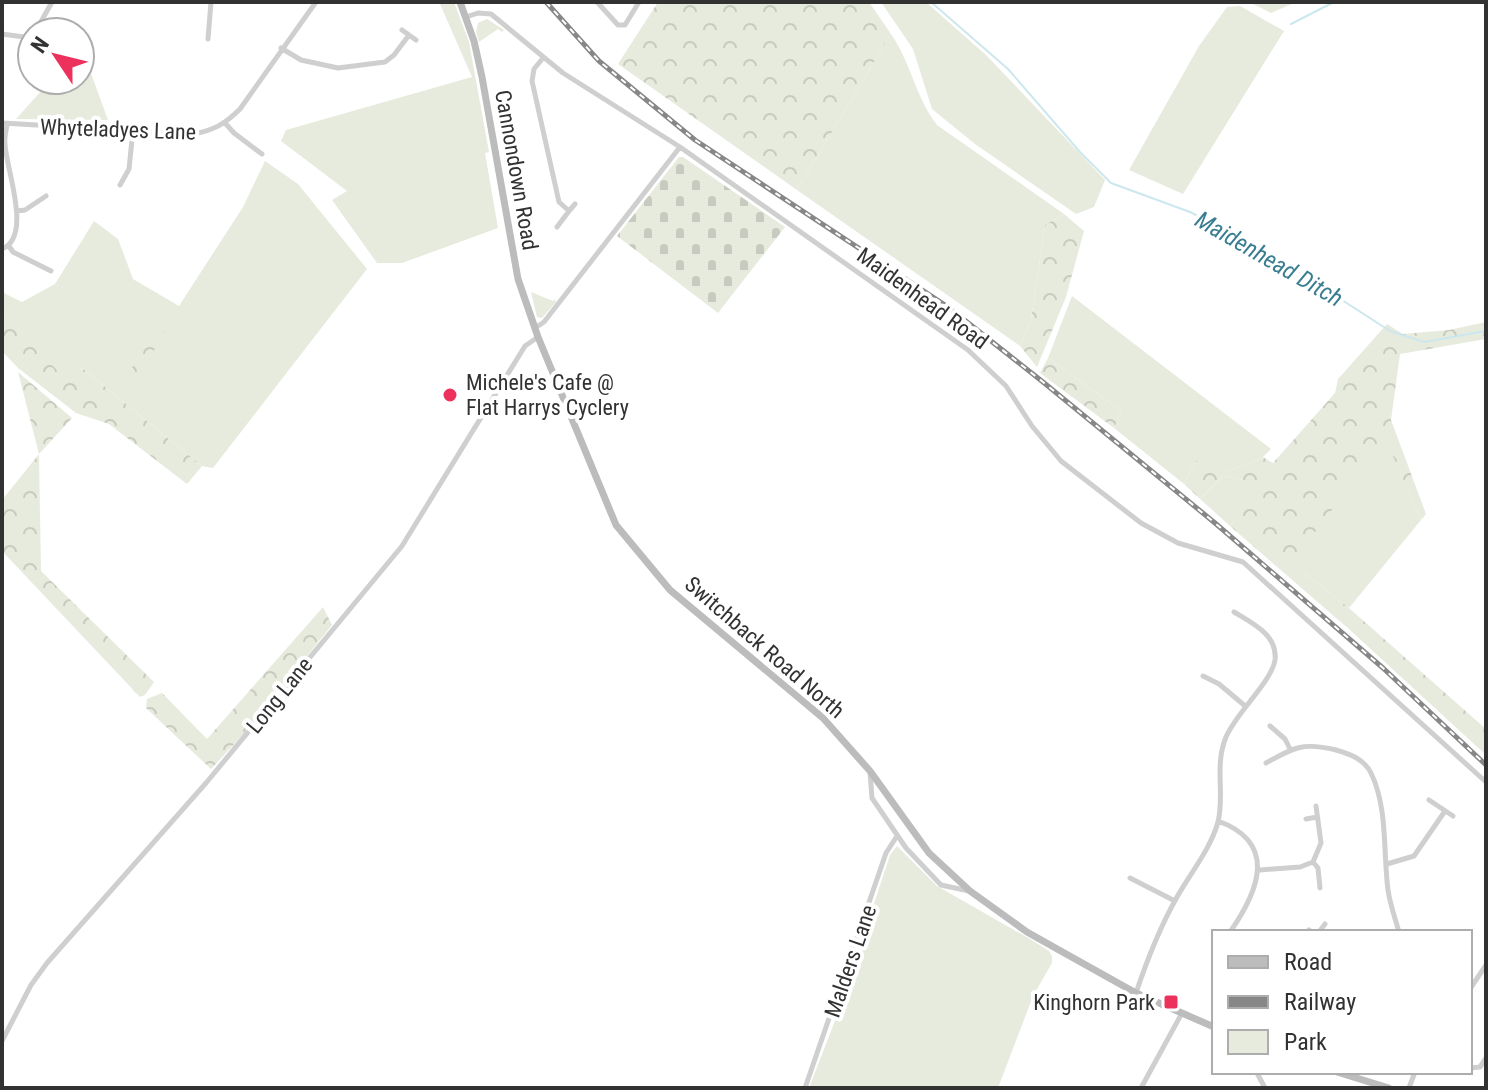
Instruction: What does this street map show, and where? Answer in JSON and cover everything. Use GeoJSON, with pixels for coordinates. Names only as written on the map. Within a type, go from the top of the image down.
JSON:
{"type":"FeatureCollection","features":[{"type":"Feature","properties":{"kind":"main road"},"geometry":{"type":"LineString","coordinates":[[460,2],[466,17]]}},
{"type":"Feature","properties":{"kind":"main road","name":"Cannondown Road"},"geometry":{"type":"LineString","coordinates":[[466,17],[482,77],[518,279],[534,328]]}},
{"type":"Feature","properties":{"kind":"main road","name":"Switchback Road North"},"geometry":{"type":"LineString","coordinates":[[534,328],[616,525],[670,590],[823,718],[870,771],[929,853],[970,891],[1027,932],[1136,993],[1212,1026]]}},
{"type":"Feature","properties":{"kind":"main road"},"geometry":{"type":"LineString","coordinates":[[1344,1074],[1389,1088]]}},
{"type":"Feature","properties":{"kind":"street"},"geometry":{"type":"LineString","coordinates":[[2,34],[24,37],[38,27],[52,2]]}},
{"type":"Feature","properties":{"kind":"street"},"geometry":{"type":"LineString","coordinates":[[208,39],[211,2]]}},
{"type":"Feature","properties":{"kind":"street","name":"Whyteladyes Lane"},"geometry":{"type":"LineString","coordinates":[[5,124],[194,134],[213,130],[240,109],[316,2]]}},
{"type":"Feature","properties":{"kind":"street"},"geometry":{"type":"LineString","coordinates":[[597,2],[618,25],[625,25],[639,2]]}},
{"type":"Feature","properties":{"kind":"street","name":"Maidenhead Road"},"geometry":{"type":"LineString","coordinates":[[466,17],[478,13],[491,14],[573,80],[680,147],[968,350],[1006,386],[1032,426],[1061,461],[1141,523],[1178,543],[1243,562],[1486,782]]}},
{"type":"Feature","properties":{"kind":"street"},"geometry":{"type":"LineString","coordinates":[[402,30],[416,40]]}},
{"type":"Feature","properties":{"kind":"street"},"geometry":{"type":"LineString","coordinates":[[281,48],[301,60],[338,68],[385,62],[409,35]]}},
{"type":"Feature","properties":{"kind":"street"},"geometry":{"type":"LineString","coordinates":[[543,58],[534,69],[532,81],[559,202],[569,211]]}},
{"type":"Feature","properties":{"kind":"street"},"geometry":{"type":"LineString","coordinates":[[225,123],[262,154]]}},
{"type":"Feature","properties":{"kind":"street"},"geometry":{"type":"LineString","coordinates":[[5,124],[4,142],[17,211],[15,237],[5,248],[51,271]]}},
{"type":"Feature","properties":{"kind":"street"},"geometry":{"type":"LineString","coordinates":[[120,185],[129,169],[133,130]]}},
{"type":"Feature","properties":{"kind":"street"},"geometry":{"type":"LineString","coordinates":[[534,328],[544,322],[680,147]]}},
{"type":"Feature","properties":{"kind":"street"},"geometry":{"type":"LineString","coordinates":[[17,211],[25,210],[46,196]]}},
{"type":"Feature","properties":{"kind":"street"},"geometry":{"type":"LineString","coordinates":[[557,227],[575,204]]}},
{"type":"Feature","properties":{"kind":"street","name":"Long Lane"},"geometry":{"type":"LineString","coordinates":[[2,1041],[31,985],[47,963],[206,783],[402,546],[525,346],[538,337]]}},
{"type":"Feature","properties":{"kind":"street"},"geometry":{"type":"LineString","coordinates":[[1136,993],[1144,967],[1175,901],[1218,821],[1218,769],[1225,738],[1244,705],[1271,673],[1275,659],[1273,643],[1262,630],[1234,612]]}},
{"type":"Feature","properties":{"kind":"street"},"geometry":{"type":"LineString","coordinates":[[1203,676],[1219,684],[1244,705]]}},
{"type":"Feature","properties":{"kind":"street"},"geometry":{"type":"LineString","coordinates":[[1270,726],[1285,739],[1290,749]]}},
{"type":"Feature","properties":{"kind":"street"},"geometry":{"type":"LineString","coordinates":[[1266,763],[1290,749],[1310,744],[1350,754],[1371,772],[1379,800],[1388,888],[1398,930]]}},
{"type":"Feature","properties":{"kind":"street"},"geometry":{"type":"LineString","coordinates":[[870,771],[872,798],[897,836],[941,885],[970,891]]}},
{"type":"Feature","properties":{"kind":"street"},"geometry":{"type":"LineString","coordinates":[[1429,800],[1453,816]]}},
{"type":"Feature","properties":{"kind":"street"},"geometry":{"type":"LineString","coordinates":[[1260,870],[1300,867],[1313,862],[1321,843],[1316,806]]}},
{"type":"Feature","properties":{"kind":"street"},"geometry":{"type":"LineString","coordinates":[[1387,864],[1414,856],[1445,811]]}},
{"type":"Feature","properties":{"kind":"street"},"geometry":{"type":"LineString","coordinates":[[1306,819],[1317,817]]}},
{"type":"Feature","properties":{"kind":"street"},"geometry":{"type":"LineString","coordinates":[[1218,821],[1234,827],[1245,837],[1254,851],[1260,870],[1248,905],[1232,930]]}},
{"type":"Feature","properties":{"kind":"street","name":"Malders Lane"},"geometry":{"type":"LineString","coordinates":[[805,1088],[886,853],[897,836]]}},
{"type":"Feature","properties":{"kind":"street"},"geometry":{"type":"LineString","coordinates":[[1313,862],[1318,868],[1320,888]]}},
{"type":"Feature","properties":{"kind":"street"},"geometry":{"type":"LineString","coordinates":[[1130,878],[1175,901]]}},
{"type":"Feature","properties":{"kind":"street"},"geometry":{"type":"LineString","coordinates":[[1320,930],[1325,924]]}},
{"type":"Feature","properties":{"kind":"street"},"geometry":{"type":"LineString","coordinates":[[1472,986],[1486,965]]}},
{"type":"Feature","properties":{"kind":"street"},"geometry":{"type":"LineString","coordinates":[[1141,1088],[1182,1013]]}},
{"type":"Feature","properties":{"kind":"green space"},"geometry":{"type":"Polygon","coordinates":[[[454,2],[469,42],[489,152],[485,153],[498,228],[402,263],[377,263],[332,200],[347,191],[281,141],[286,130],[472,77],[440,4],[454,2]]]}},
{"type":"Feature","properties":{"kind":"green space"},"geometry":{"type":"Polygon","coordinates":[[[658,2],[869,2],[891,34],[797,190],[618,64],[658,2]]]}},
{"type":"Feature","properties":{"kind":"green space"},"geometry":{"type":"Polygon","coordinates":[[[881,2],[926,2],[986,55],[1105,180],[1094,207],[1076,214],[975,144],[932,109],[913,49],[881,2]]]}},
{"type":"Feature","properties":{"kind":"green space"},"geometry":{"type":"Polygon","coordinates":[[[1249,2],[1296,2],[1271,13],[1249,2]]]}},
{"type":"Feature","properties":{"kind":"green space"},"geometry":{"type":"Polygon","coordinates":[[[1240,6],[1284,31],[1183,194],[1129,170],[1199,46],[1227,7],[1240,6]]]}},
{"type":"Feature","properties":{"kind":"green space"},"geometry":{"type":"Polygon","coordinates":[[[487,19],[504,30],[498,29],[479,42],[476,32],[478,23],[487,19]]]}},
{"type":"Feature","properties":{"kind":"green space"},"geometry":{"type":"Polygon","coordinates":[[[891,34],[937,125],[1064,214],[1045,225],[1031,320],[1020,346],[797,190],[891,34]]]}},
{"type":"Feature","properties":{"kind":"green space"},"geometry":{"type":"Polygon","coordinates":[[[96,87],[108,120],[16,119],[37,96],[96,96],[96,87]]]}},
{"type":"Feature","properties":{"kind":"green space"},"geometry":{"type":"Polygon","coordinates":[[[679,157],[785,227],[718,313],[617,236],[679,157]]]}},
{"type":"Feature","properties":{"kind":"green space"},"geometry":{"type":"Polygon","coordinates":[[[265,161],[298,184],[367,269],[213,468],[202,466],[82,368],[69,384],[2,312],[2,292],[22,302],[55,284],[94,221],[118,239],[133,279],[179,306],[243,207],[265,161]]]}},
{"type":"Feature","properties":{"kind":"green space"},"geometry":{"type":"Polygon","coordinates":[[[1064,214],[1084,231],[1066,297],[1037,367],[1020,346],[1031,320],[1045,225],[1064,214]]]}},
{"type":"Feature","properties":{"kind":"green space"},"geometry":{"type":"Polygon","coordinates":[[[531,292],[553,301],[555,299],[556,302],[542,318],[537,317],[531,292]]]}},
{"type":"Feature","properties":{"kind":"green space"},"geometry":{"type":"Polygon","coordinates":[[[1072,296],[1271,449],[1263,457],[1227,472],[1196,461],[1184,484],[1114,428],[1122,411],[1048,358],[1072,296]]]}},
{"type":"Feature","properties":{"kind":"green space"},"geometry":{"type":"Polygon","coordinates":[[[2,312],[69,383],[82,368],[202,466],[187,484],[109,424],[76,413],[18,368],[2,351],[2,312]]]}},
{"type":"Feature","properties":{"kind":"green space"},"geometry":{"type":"Polygon","coordinates":[[[173,317],[139,377],[125,385],[148,337],[173,317]]]}},
{"type":"Feature","properties":{"kind":"green space"},"geometry":{"type":"Polygon","coordinates":[[[1486,322],[1486,339],[1400,354],[1391,420],[1426,514],[1421,520],[1386,440],[1294,559],[1304,573],[1349,608],[1486,729],[1486,755],[1350,630],[1230,526],[1258,483],[1223,476],[1200,499],[1184,484],[1196,461],[1211,458],[1227,472],[1263,457],[1273,463],[1335,393],[1338,379],[1387,324],[1403,334],[1449,330],[1486,322]]]}},
{"type":"Feature","properties":{"kind":"green space"},"geometry":{"type":"Polygon","coordinates":[[[1048,358],[1122,411],[1114,428],[1040,373],[1048,358]]]}},
{"type":"Feature","properties":{"kind":"green space"},"geometry":{"type":"Polygon","coordinates":[[[18,372],[72,418],[39,454],[18,372]]]}},
{"type":"Feature","properties":{"kind":"green space"},"geometry":{"type":"Polygon","coordinates":[[[1386,439],[1421,520],[1349,608],[1304,573],[1293,559],[1386,439]]]}},
{"type":"Feature","properties":{"kind":"green space"},"geometry":{"type":"Polygon","coordinates":[[[39,454],[41,571],[154,682],[145,695],[140,697],[2,551],[2,500],[39,454]]]}},
{"type":"Feature","properties":{"kind":"green space"},"geometry":{"type":"Polygon","coordinates":[[[1223,476],[1259,483],[1230,526],[1200,499],[1223,476]]]}},
{"type":"Feature","properties":{"kind":"green space"},"geometry":{"type":"Polygon","coordinates":[[[323,607],[332,625],[251,726],[211,769],[146,708],[147,699],[162,693],[207,739],[323,607]]]}},
{"type":"Feature","properties":{"kind":"green space"},"geometry":{"type":"Polygon","coordinates":[[[897,846],[937,886],[1030,939],[1052,956],[1052,963],[1033,996],[998,1088],[809,1088],[838,1013],[890,855],[897,846]]]}},
{"type":"Feature","properties":{"kind":"waterway","name":"Maidenhead Ditch"},"geometry":{"type":"LineString","coordinates":[[931,2],[1008,69],[1111,183],[1190,212],[1260,247],[1390,331],[1424,342],[1486,331]]}},
{"type":"Feature","properties":{"kind":"waterway"},"geometry":{"type":"LineString","coordinates":[[1291,24],[1334,2]]}},
{"type":"Feature","properties":{"kind":"railway"},"geometry":{"type":"LineString","coordinates":[[546,2],[599,61],[695,140],[948,307],[1043,382],[1215,523],[1383,668],[1486,765]]}},
{"type":"Feature","properties":{"kind":"place","name":"Michele's Cafe @ Flat Harrys Cyclery"},"geometry":{"type":"Point","coordinates":[450,395]}},
{"type":"Feature","properties":{"kind":"place","name":"Kinghorn Park"},"geometry":{"type":"Point","coordinates":[1171,1002]}}]}
